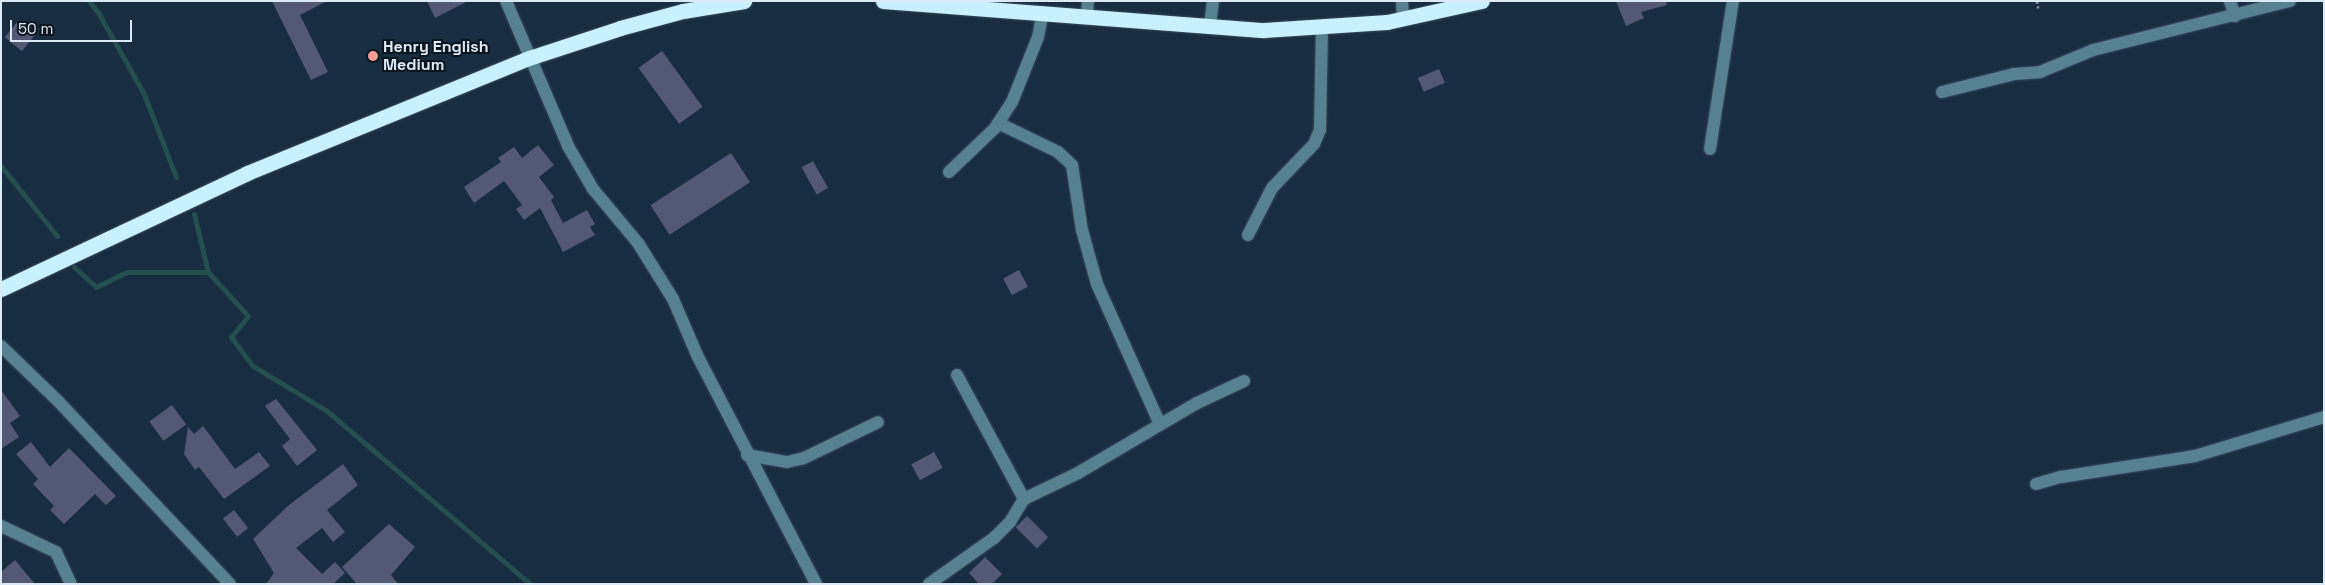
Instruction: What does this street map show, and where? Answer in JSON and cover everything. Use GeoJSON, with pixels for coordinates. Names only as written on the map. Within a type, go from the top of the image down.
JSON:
{"type":"FeatureCollection","features":[{"type":"Feature","properties":{"kind":"highway"},"geometry":{"type":"LineString","coordinates":[[1,289],[246,173],[529,58],[656,18],[744,1]]}},
{"type":"Feature","properties":{"kind":"highway"},"geometry":{"type":"LineString","coordinates":[[883,1],[1009,5],[1043,12],[1087,8],[1210,26],[1264,30],[1387,22],[1482,1]]}},
{"type":"Feature","properties":{"kind":"street"},"geometry":{"type":"LineString","coordinates":[[506,1],[568,146],[593,189],[638,243],[673,299],[698,357],[747,455],[816,584]]}},
{"type":"Feature","properties":{"kind":"street"},"geometry":{"type":"LineString","coordinates":[[1210,26],[1213,1]]}},
{"type":"Feature","properties":{"kind":"street"},"geometry":{"type":"LineString","coordinates":[[1402,1],[1403,18]]}},
{"type":"Feature","properties":{"kind":"street"},"geometry":{"type":"LineString","coordinates":[[1710,149],[1733,1]]}},
{"type":"Feature","properties":{"kind":"street"},"geometry":{"type":"LineString","coordinates":[[2230,1],[2234,16]]}},
{"type":"Feature","properties":{"kind":"street"},"geometry":{"type":"LineString","coordinates":[[1942,92],[2014,74],[2040,72],[2080,54],[2290,1]]}},
{"type":"Feature","properties":{"kind":"street"},"geometry":{"type":"LineString","coordinates":[[949,172],[974,150],[998,123],[1028,67],[1043,12]]}},
{"type":"Feature","properties":{"kind":"street"},"geometry":{"type":"LineString","coordinates":[[1248,235],[1272,188],[1314,144],[1320,130],[1322,26]]}},
{"type":"Feature","properties":{"kind":"street"},"geometry":{"type":"LineString","coordinates":[[998,123],[1058,152],[1072,164],[1082,230],[1097,284],[1160,424]]}},
{"type":"Feature","properties":{"kind":"street"},"geometry":{"type":"LineString","coordinates":[[1,346],[58,401],[230,584]]}},
{"type":"Feature","properties":{"kind":"street"},"geometry":{"type":"LineString","coordinates":[[957,375],[1024,499]]}},
{"type":"Feature","properties":{"kind":"street"},"geometry":{"type":"LineString","coordinates":[[929,584],[994,538],[1010,522],[1024,499],[1078,473],[1160,424],[1244,381]]}},
{"type":"Feature","properties":{"kind":"street"},"geometry":{"type":"LineString","coordinates":[[2036,484],[2061,476],[2196,456],[2324,417]]}},
{"type":"Feature","properties":{"kind":"street"},"geometry":{"type":"LineString","coordinates":[[747,455],[787,462],[804,458],[878,422]]}},
{"type":"Feature","properties":{"kind":"street"},"geometry":{"type":"LineString","coordinates":[[1,526],[56,552],[71,584]]}},
{"type":"Feature","properties":{"kind":"path"},"geometry":{"type":"LineString","coordinates":[[2037,1],[2038,8]]}},
{"type":"Feature","properties":{"kind":"building"},"geometry":{"type":"Polygon","coordinates":[[[272,1],[327,1],[300,15],[328,72],[311,80],[272,1]]]}},
{"type":"Feature","properties":{"kind":"building"},"geometry":{"type":"Polygon","coordinates":[[[427,1],[468,1],[435,18],[427,1]]]}},
{"type":"Feature","properties":{"kind":"building"},"geometry":{"type":"Polygon","coordinates":[[[1616,1],[1666,1],[1667,5],[1641,12],[1644,18],[1626,26],[1616,1]]]}},
{"type":"Feature","properties":{"kind":"building"},"geometry":{"type":"Polygon","coordinates":[[[18,21],[35,35],[22,51],[5,37],[18,21]]]}},
{"type":"Feature","properties":{"kind":"building"},"geometry":{"type":"Polygon","coordinates":[[[662,51],[703,107],[679,124],[639,68],[662,51]]]}},
{"type":"Feature","properties":{"kind":"building"},"geometry":{"type":"Polygon","coordinates":[[[1439,69],[1445,83],[1424,92],[1418,78],[1439,69]]]}},
{"type":"Feature","properties":{"kind":"building"},"geometry":{"type":"Polygon","coordinates":[[[538,145],[554,165],[539,177],[554,197],[551,200],[563,223],[587,210],[595,224],[590,227],[595,235],[563,252],[540,208],[524,220],[516,209],[522,205],[504,181],[474,203],[464,187],[501,162],[498,158],[514,147],[522,158],[538,145]]]}},
{"type":"Feature","properties":{"kind":"building"},"geometry":{"type":"Polygon","coordinates":[[[731,153],[750,182],[670,235],[650,205],[731,153]]]}},
{"type":"Feature","properties":{"kind":"building"},"geometry":{"type":"Polygon","coordinates":[[[813,161],[828,188],[817,194],[802,167],[813,161]]]}},
{"type":"Feature","properties":{"kind":"building"},"geometry":{"type":"Polygon","coordinates":[[[1019,270],[1028,287],[1012,295],[1003,278],[1019,270]]]}},
{"type":"Feature","properties":{"kind":"building"},"geometry":{"type":"Polygon","coordinates":[[[1,390],[20,416],[10,423],[19,437],[1,449],[1,390]]]}},
{"type":"Feature","properties":{"kind":"building"},"geometry":{"type":"Polygon","coordinates":[[[276,399],[317,450],[297,466],[282,446],[290,439],[265,406],[276,399]]]}},
{"type":"Feature","properties":{"kind":"building"},"geometry":{"type":"Polygon","coordinates":[[[172,405],[186,424],[163,441],[149,421],[172,405]]]}},
{"type":"Feature","properties":{"kind":"building"},"geometry":{"type":"Polygon","coordinates":[[[203,426],[235,469],[259,452],[270,466],[224,499],[199,467],[195,470],[184,454],[188,427],[194,434],[203,426]]]}},
{"type":"Feature","properties":{"kind":"building"},"geometry":{"type":"Polygon","coordinates":[[[31,442],[50,467],[69,448],[116,496],[106,505],[95,494],[64,524],[50,510],[54,506],[33,484],[38,479],[16,454],[31,442]]]}},
{"type":"Feature","properties":{"kind":"building"},"geometry":{"type":"Polygon","coordinates":[[[934,452],[943,468],[920,480],[911,465],[934,452]]]}},
{"type":"Feature","properties":{"kind":"building"},"geometry":{"type":"Polygon","coordinates":[[[343,464],[358,485],[327,510],[345,532],[333,542],[322,528],[296,548],[322,574],[335,562],[345,573],[333,584],[266,584],[274,573],[253,539],[289,505],[343,464]]]}},
{"type":"Feature","properties":{"kind":"building"},"geometry":{"type":"Polygon","coordinates":[[[234,510],[248,528],[237,537],[223,519],[234,510]]]}},
{"type":"Feature","properties":{"kind":"building"},"geometry":{"type":"Polygon","coordinates":[[[1027,516],[1048,537],[1037,549],[1016,527],[1027,516]]]}},
{"type":"Feature","properties":{"kind":"building"},"geometry":{"type":"Polygon","coordinates":[[[389,524],[415,547],[391,575],[398,584],[357,584],[342,567],[389,524]]]}},
{"type":"Feature","properties":{"kind":"building"},"geometry":{"type":"Polygon","coordinates":[[[985,557],[1002,574],[992,584],[979,584],[969,573],[985,557]]]}},
{"type":"Feature","properties":{"kind":"building"},"geometry":{"type":"Polygon","coordinates":[[[15,560],[35,584],[1,584],[1,572],[15,560]]]}},
{"type":"Feature","properties":{"kind":"waterway"},"geometry":{"type":"LineString","coordinates":[[89,1],[99,14],[144,94],[176,177]]}},
{"type":"Feature","properties":{"kind":"waterway"},"geometry":{"type":"LineString","coordinates":[[1,166],[57,236]]}},
{"type":"Feature","properties":{"kind":"waterway"},"geometry":{"type":"LineString","coordinates":[[194,214],[208,272],[248,316],[231,337],[253,366],[327,411],[530,584]]}},
{"type":"Feature","properties":{"kind":"waterway"},"geometry":{"type":"LineString","coordinates":[[74,267],[96,287],[127,272],[208,272]]}},
{"type":"Feature","properties":{"kind":"place","name":"Henry English Medium"},"geometry":{"type":"Point","coordinates":[373,56]}}]}
